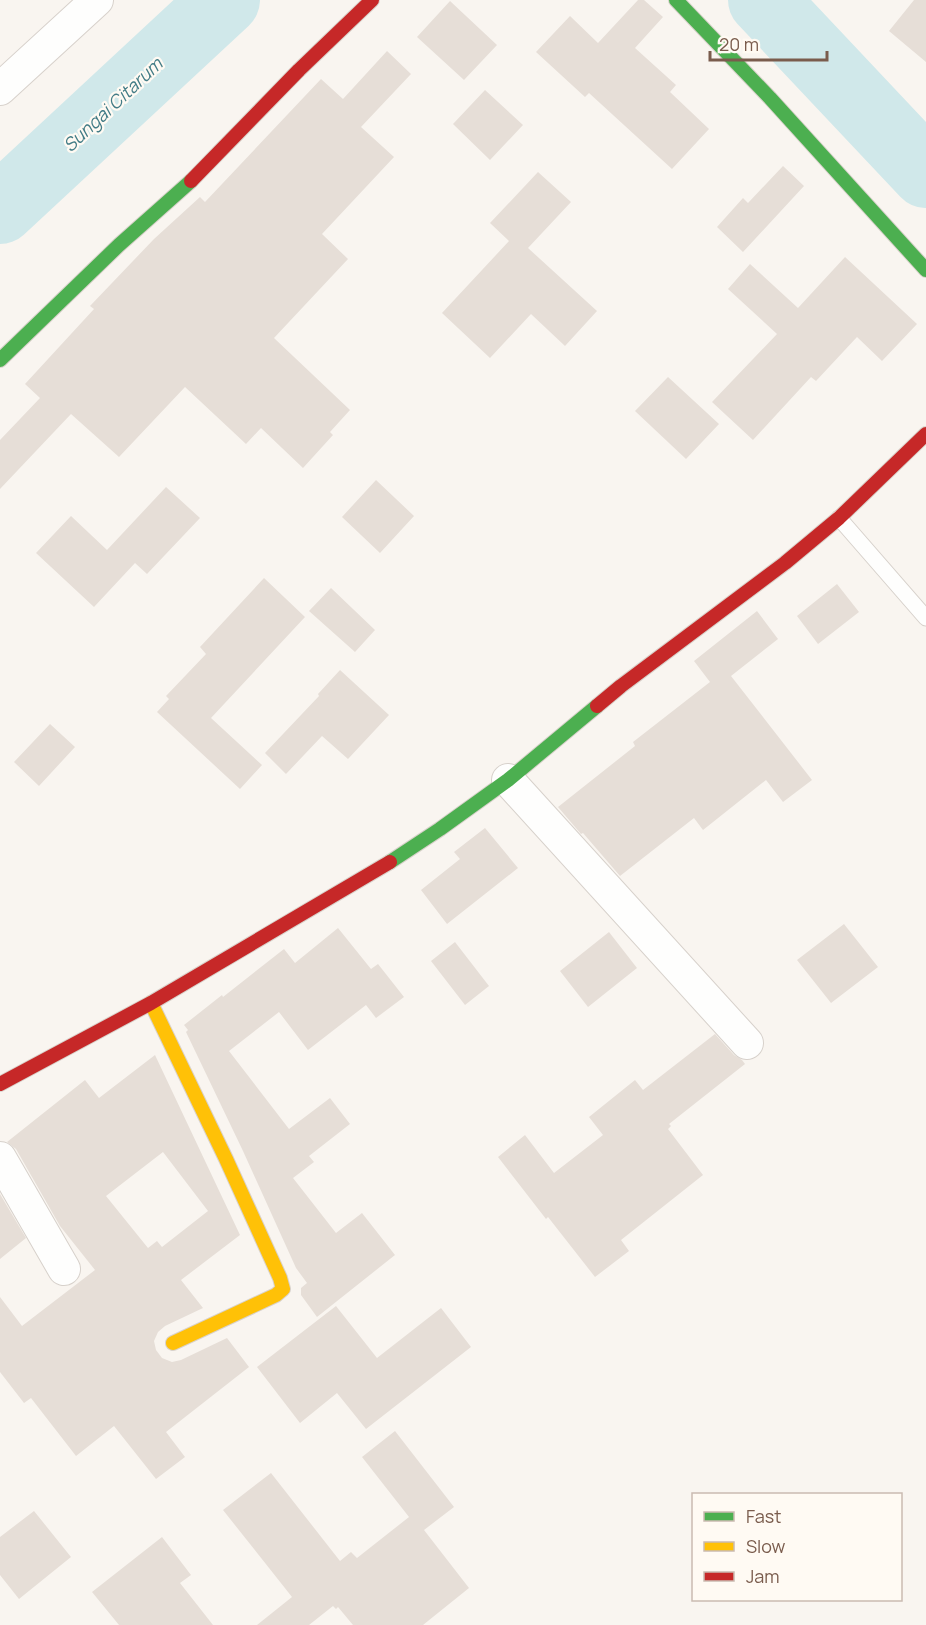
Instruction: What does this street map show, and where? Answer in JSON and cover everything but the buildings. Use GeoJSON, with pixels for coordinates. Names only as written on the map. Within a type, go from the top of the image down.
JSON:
{"type":"FeatureCollection","features":[{"type":"Feature","properties":{"kind":"street"},"geometry":{"type":"LineString","coordinates":[[0,89],[98,0]]}},
{"type":"Feature","properties":{"kind":"street"},"geometry":{"type":"LineString","coordinates":[[0,360],[119,245],[193,179],[299,70],[372,0]]}},
{"type":"Feature","properties":{"kind":"street"},"geometry":{"type":"LineString","coordinates":[[676,0],[770,98],[926,270]]}},
{"type":"Feature","properties":{"kind":"street"},"geometry":{"type":"LineString","coordinates":[[0,1084],[151,1003],[377,871],[440,829],[508,780],[621,686],[785,562],[839,518],[926,435]]}},
{"type":"Feature","properties":{"kind":"street"},"geometry":{"type":"LineString","coordinates":[[508,780],[747,1043]]}},
{"type":"Feature","properties":{"kind":"street"},"geometry":{"type":"LineString","coordinates":[[151,1003],[226,1158],[283,1289],[276,1295],[173,1343]]}},
{"type":"Feature","properties":{"kind":"street"},"geometry":{"type":"LineString","coordinates":[[0,1158],[64,1269]]}},
{"type":"Feature","properties":{"kind":"lane"},"geometry":{"type":"LineString","coordinates":[[839,518],[926,618]]}},
{"type":"Feature","properties":{"kind":"waterway","name":"Sungai Citarum"},"geometry":{"type":"LineString","coordinates":[[0,209],[225,0]]}},
{"type":"Feature","properties":{"kind":"waterway"},"geometry":{"type":"LineString","coordinates":[[763,0],[926,173]]}},
{"type":"Feature","properties":{"kind":"traffic: fast"},"geometry":{"type":"LineString","coordinates":[[676,0],[770,98],[926,270]]}},
{"type":"Feature","properties":{"kind":"traffic: fast"},"geometry":{"type":"LineString","coordinates":[[0,360],[119,245],[191,181]]}},
{"type":"Feature","properties":{"kind":"traffic: fast"},"geometry":{"type":"LineString","coordinates":[[390,862],[508,780],[597,706]]}},
{"type":"Feature","properties":{"kind":"traffic: slow"},"geometry":{"type":"LineString","coordinates":[[151,1003],[226,1159],[283,1289],[276,1295],[173,1343]]}},
{"type":"Feature","properties":{"kind":"traffic: jam"},"geometry":{"type":"LineString","coordinates":[[191,181],[299,70],[372,0]]}},
{"type":"Feature","properties":{"kind":"traffic: jam"},"geometry":{"type":"LineString","coordinates":[[597,706],[785,563],[839,518],[926,434]]}},
{"type":"Feature","properties":{"kind":"traffic: jam"},"geometry":{"type":"LineString","coordinates":[[0,1084],[151,1003],[390,862]]}}]}
